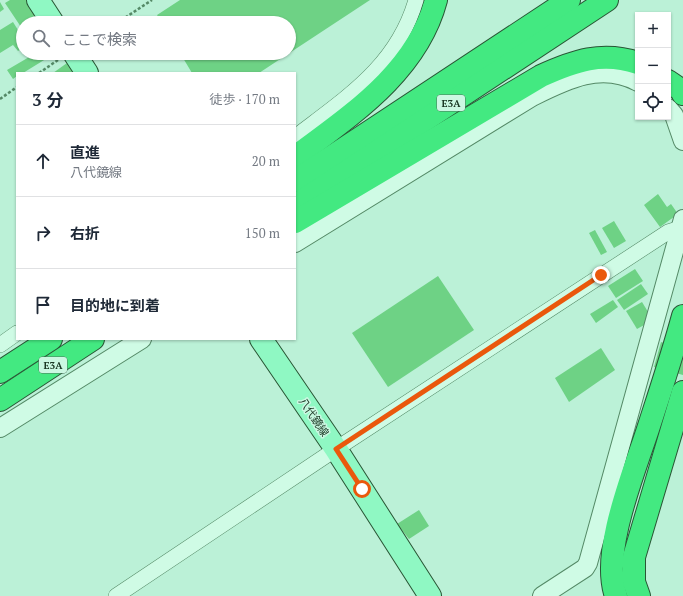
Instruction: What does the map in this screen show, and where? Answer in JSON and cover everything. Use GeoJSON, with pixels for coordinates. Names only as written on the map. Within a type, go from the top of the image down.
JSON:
{"type":"FeatureCollection","features":[{"type":"Feature","properties":{"kind":"highway"},"geometry":{"type":"LineString","coordinates":[[296,156],[350,115],[381,88],[405,63],[420,40],[432,15],[436,0]]}},
{"type":"Feature","properties":{"kind":"highway","name":"E3A"},"geometry":{"type":"LineString","coordinates":[[296,180],[569,0]]}},
{"type":"Feature","properties":{"kind":"highway","name":"E3A"},"geometry":{"type":"LineString","coordinates":[[296,205],[607,0]]}},
{"type":"Feature","properties":{"kind":"highway"},"geometry":{"type":"LineString","coordinates":[[296,221],[521,87],[566,64],[588,58],[625,58],[635,61]]}},
{"type":"Feature","properties":{"kind":"highway"},"geometry":{"type":"LineString","coordinates":[[671,83],[681,90],[683,94]]}},
{"type":"Feature","properties":{"kind":"highway"},"geometry":{"type":"LineString","coordinates":[[616,596],[612,586],[613,546],[623,506],[672,357],[683,316]]}},
{"type":"Feature","properties":{"kind":"highway"},"geometry":{"type":"LineString","coordinates":[[0,367],[34,340]]}},
{"type":"Feature","properties":{"kind":"highway","name":"E3A"},"geometry":{"type":"LineString","coordinates":[[0,372],[49,340]]}},
{"type":"Feature","properties":{"kind":"highway","name":"E3A"},"geometry":{"type":"LineString","coordinates":[[7,396],[91,340]]}},
{"type":"Feature","properties":{"kind":"highway"},"geometry":{"type":"LineString","coordinates":[[7,396],[60,368],[104,340]]}},
{"type":"Feature","properties":{"kind":"highway"},"geometry":{"type":"LineString","coordinates":[[638,596],[634,582],[634,556],[683,392]]}},
{"type":"Feature","properties":{"kind":"main road"},"geometry":{"type":"LineString","coordinates":[[38,0],[48,16]]}},
{"type":"Feature","properties":{"kind":"main road"},"geometry":{"type":"LineString","coordinates":[[73,60],[86,72]]}},
{"type":"Feature","properties":{"kind":"main road","name":"八代鏡線"},"geometry":{"type":"LineString","coordinates":[[262,340],[336,449],[430,596]]}},
{"type":"Feature","properties":{"kind":"street"},"geometry":{"type":"LineString","coordinates":[[296,136],[373,76],[394,50],[412,16],[416,0]]}},
{"type":"Feature","properties":{"kind":"street"},"geometry":{"type":"LineString","coordinates":[[296,242],[532,97],[561,83],[585,74],[629,77],[635,80]]}},
{"type":"Feature","properties":{"kind":"street"},"geometry":{"type":"LineString","coordinates":[[671,112],[674,115],[683,141]]}},
{"type":"Feature","properties":{"kind":"street"},"geometry":{"type":"LineString","coordinates":[[116,596],[336,449],[682,224]]}},
{"type":"Feature","properties":{"kind":"street"},"geometry":{"type":"LineString","coordinates":[[542,596],[585,568],[588,563],[682,224]]}},
{"type":"Feature","properties":{"kind":"street"},"geometry":{"type":"LineString","coordinates":[[0,345],[16,334]]}},
{"type":"Feature","properties":{"kind":"street"},"geometry":{"type":"LineString","coordinates":[[0,428],[140,340]]}},
{"type":"Feature","properties":{"kind":"path"},"geometry":{"type":"LineString","coordinates":[[128,16],[152,0]]}},
{"type":"Feature","properties":{"kind":"path"},"geometry":{"type":"LineString","coordinates":[[41,72],[60,60]]}},
{"type":"Feature","properties":{"kind":"path"},"geometry":{"type":"LineString","coordinates":[[0,99],[16,88]]}},
{"type":"Feature","properties":{"kind":"building"},"geometry":{"type":"Polygon","coordinates":[[[10,0],[30,0],[40,16],[16,16],[16,20],[5,3],[10,0]]]}},
{"type":"Feature","properties":{"kind":"building"},"geometry":{"type":"Polygon","coordinates":[[[180,0],[370,0],[296,49],[296,16],[157,15],[180,0]]]}},
{"type":"Feature","properties":{"kind":"building"},"geometry":{"type":"Polygon","coordinates":[[[0,2],[4,9],[0,12],[0,2]]]}},
{"type":"Feature","properties":{"kind":"building"},"geometry":{"type":"Polygon","coordinates":[[[13,22],[16,27],[16,49],[13,45],[0,53],[0,30],[13,22]]]}},
{"type":"Feature","properties":{"kind":"building"},"geometry":{"type":"Polygon","coordinates":[[[24,60],[44,60],[25,72],[16,72],[16,77],[13,79],[7,70],[24,60]]]}},
{"type":"Feature","properties":{"kind":"building"},"geometry":{"type":"Polygon","coordinates":[[[184,60],[279,60],[261,72],[191,72],[184,60]]]}},
{"type":"Feature","properties":{"kind":"building"},"geometry":{"type":"Polygon","coordinates":[[[67,63],[73,71],[72,72],[54,72],[67,63]]]}},
{"type":"Feature","properties":{"kind":"building"},"geometry":{"type":"Polygon","coordinates":[[[658,194],[667,207],[671,204],[678,214],[660,227],[644,205],[658,194]]]}},
{"type":"Feature","properties":{"kind":"building"},"geometry":{"type":"Polygon","coordinates":[[[614,221],[626,241],[614,248],[602,228],[614,221]]]}},
{"type":"Feature","properties":{"kind":"building"},"geometry":{"type":"Polygon","coordinates":[[[595,230],[607,252],[601,255],[589,233],[595,230]]]}},
{"type":"Feature","properties":{"kind":"building"},"geometry":{"type":"Polygon","coordinates":[[[635,269],[643,281],[616,298],[608,286],[635,269]]]}},
{"type":"Feature","properties":{"kind":"building"},"geometry":{"type":"Polygon","coordinates":[[[438,276],[474,330],[388,387],[352,333],[438,276]]]}},
{"type":"Feature","properties":{"kind":"building"},"geometry":{"type":"Polygon","coordinates":[[[641,284],[648,294],[624,310],[617,300],[641,284]]]}},
{"type":"Feature","properties":{"kind":"building"},"geometry":{"type":"Polygon","coordinates":[[[613,300],[618,307],[596,323],[590,314],[613,300]]]}},
{"type":"Feature","properties":{"kind":"building"},"geometry":{"type":"Polygon","coordinates":[[[642,302],[653,320],[637,329],[626,311],[642,302]]]}},
{"type":"Feature","properties":{"kind":"building"},"geometry":{"type":"Polygon","coordinates":[[[661,342],[683,350],[683,375],[654,367],[661,342]]]}},
{"type":"Feature","properties":{"kind":"building"},"geometry":{"type":"Polygon","coordinates":[[[601,348],[615,370],[569,402],[555,378],[601,348]]]}},
{"type":"Feature","properties":{"kind":"building"},"geometry":{"type":"Polygon","coordinates":[[[419,510],[429,526],[409,539],[397,524],[419,510]]]}},
{"type":"Feature","properties":{"kind":"route"},"geometry":{"type":"LineString","coordinates":[[362,489],[336,449],[601,275]]}}]}
